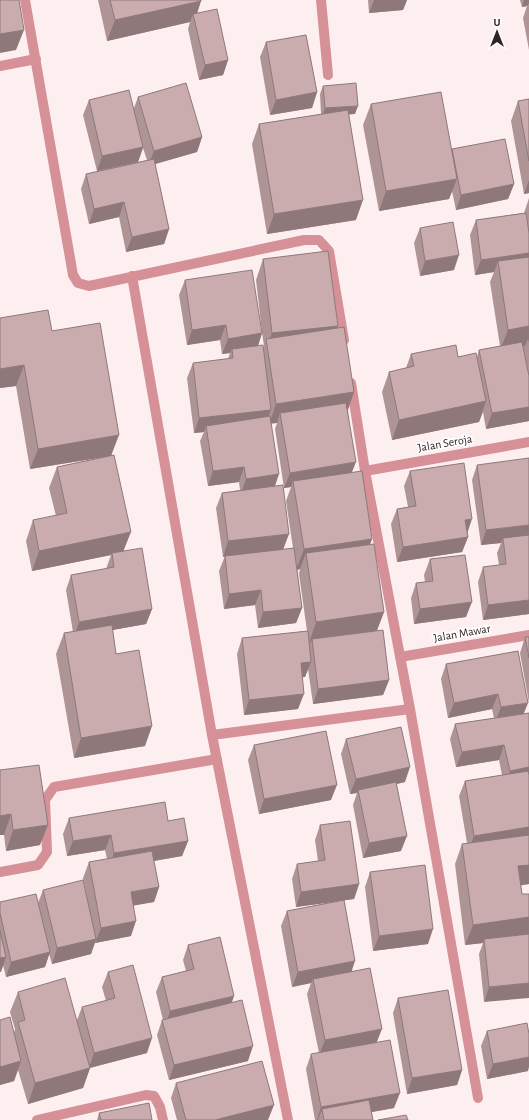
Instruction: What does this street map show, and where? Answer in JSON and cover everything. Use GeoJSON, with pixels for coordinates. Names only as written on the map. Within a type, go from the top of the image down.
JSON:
{"type":"FeatureCollection","features":[{"type":"Feature","properties":{"kind":"street"},"geometry":{"type":"LineString","coordinates":[[25,0],[73,275],[78,283],[89,286],[304,240],[318,240],[329,251],[346,353]]}},
{"type":"Feature","properties":{"kind":"street"},"geometry":{"type":"LineString","coordinates":[[321,0],[328,75]]}},
{"type":"Feature","properties":{"kind":"street"},"geometry":{"type":"LineString","coordinates":[[0,66],[36,59]]}},
{"type":"Feature","properties":{"kind":"street"},"geometry":{"type":"LineString","coordinates":[[132,276],[212,735],[288,1120]]}},
{"type":"Feature","properties":{"kind":"street"},"geometry":{"type":"LineString","coordinates":[[350,376],[365,471],[410,709],[478,1098]]}},
{"type":"Feature","properties":{"kind":"street","name":"Jalan Seroja"},"geometry":{"type":"LineString","coordinates":[[365,471],[529,442]]}},
{"type":"Feature","properties":{"kind":"street","name":"Jalan Mawar"},"geometry":{"type":"LineString","coordinates":[[400,657],[529,635]]}},
{"type":"Feature","properties":{"kind":"street"},"geometry":{"type":"LineString","coordinates":[[212,735],[410,709]]}},
{"type":"Feature","properties":{"kind":"street"},"geometry":{"type":"LineString","coordinates":[[0,872],[38,865],[47,852],[45,800],[54,787],[217,759]]}},
{"type":"Feature","properties":{"kind":"street"},"geometry":{"type":"LineString","coordinates":[[37,1120],[62,1113],[146,1095],[154,1096],[160,1107],[163,1120]]}},
{"type":"Feature","properties":{"kind":"building"},"geometry":{"type":"Polygon","coordinates":[[[0,0],[19,0],[24,30],[0,34],[0,0]]]}},
{"type":"Feature","properties":{"kind":"building"},"geometry":{"type":"Polygon","coordinates":[[[110,0],[201,0],[201,1],[115,20],[110,0]]]}},
{"type":"Feature","properties":{"kind":"building"},"geometry":{"type":"Polygon","coordinates":[[[217,9],[228,60],[205,65],[193,14],[217,9]]]}},
{"type":"Feature","properties":{"kind":"building"},"geometry":{"type":"Polygon","coordinates":[[[306,35],[317,92],[276,100],[266,42],[306,35]]]}},
{"type":"Feature","properties":{"kind":"building"},"geometry":{"type":"Polygon","coordinates":[[[186,83],[202,137],[154,151],[138,97],[186,83]]]}},
{"type":"Feature","properties":{"kind":"building"},"geometry":{"type":"Polygon","coordinates":[[[356,83],[358,106],[325,108],[323,86],[356,83]]]}},
{"type":"Feature","properties":{"kind":"building"},"geometry":{"type":"Polygon","coordinates":[[[129,90],[143,147],[102,156],[89,100],[129,90]]]}},
{"type":"Feature","properties":{"kind":"building"},"geometry":{"type":"Polygon","coordinates":[[[441,92],[457,179],[386,191],[371,104],[441,92]]]}},
{"type":"Feature","properties":{"kind":"building"},"geometry":{"type":"Polygon","coordinates":[[[529,99],[529,161],[518,101],[529,99]]]}},
{"type":"Feature","properties":{"kind":"building"},"geometry":{"type":"Polygon","coordinates":[[[348,110],[363,200],[274,214],[259,124],[348,110]]]}},
{"type":"Feature","properties":{"kind":"building"},"geometry":{"type":"Polygon","coordinates":[[[505,139],[514,184],[461,195],[452,149],[505,139]]]}},
{"type":"Feature","properties":{"kind":"building"},"geometry":{"type":"Polygon","coordinates":[[[154,159],[169,229],[132,237],[124,202],[94,209],[86,174],[154,159]]]}},
{"type":"Feature","properties":{"kind":"building"},"geometry":{"type":"Polygon","coordinates":[[[526,213],[529,233],[529,253],[481,260],[476,220],[526,213]]]}},
{"type":"Feature","properties":{"kind":"building"},"geometry":{"type":"Polygon","coordinates":[[[453,222],[459,255],[425,261],[420,228],[453,222]]]}},
{"type":"Feature","properties":{"kind":"building"},"geometry":{"type":"Polygon","coordinates":[[[328,251],[338,326],[272,333],[263,259],[328,251]]]}},
{"type":"Feature","properties":{"kind":"building"},"geometry":{"type":"Polygon","coordinates":[[[529,257],[529,326],[508,330],[498,261],[529,257]]]}},
{"type":"Feature","properties":{"kind":"building"},"geometry":{"type":"Polygon","coordinates":[[[252,270],[262,333],[228,339],[226,325],[192,330],[185,280],[252,270]]]}},
{"type":"Feature","properties":{"kind":"building"},"geometry":{"type":"Polygon","coordinates":[[[48,310],[52,331],[100,323],[119,435],[38,449],[24,365],[0,369],[0,318],[48,310]]]}},
{"type":"Feature","properties":{"kind":"building"},"geometry":{"type":"Polygon","coordinates":[[[344,327],[354,392],[276,404],[266,339],[344,327]]]}},
{"type":"Feature","properties":{"kind":"building"},"geometry":{"type":"Polygon","coordinates":[[[522,342],[529,376],[529,407],[492,413],[479,350],[522,342]]]}},
{"type":"Feature","properties":{"kind":"building"},"geometry":{"type":"Polygon","coordinates":[[[263,345],[271,410],[199,418],[193,363],[233,358],[232,349],[263,345]]]}},
{"type":"Feature","properties":{"kind":"building"},"geometry":{"type":"Polygon","coordinates":[[[456,345],[458,357],[476,353],[486,401],[399,420],[389,372],[414,366],[411,354],[456,345]]]}},
{"type":"Feature","properties":{"kind":"building"},"geometry":{"type":"Polygon","coordinates":[[[346,403],[356,462],[290,473],[280,413],[346,403]]]}},
{"type":"Feature","properties":{"kind":"building"},"geometry":{"type":"Polygon","coordinates":[[[270,416],[279,474],[246,479],[244,467],[213,471],[206,426],[270,416]]]}},
{"type":"Feature","properties":{"kind":"building"},"geometry":{"type":"Polygon","coordinates":[[[114,455],[131,532],[39,551],[33,520],[67,513],[57,467],[114,455]]]}},
{"type":"Feature","properties":{"kind":"building"},"geometry":{"type":"Polygon","coordinates":[[[529,458],[529,525],[486,530],[477,465],[529,458]]]}},
{"type":"Feature","properties":{"kind":"building"},"geometry":{"type":"Polygon","coordinates":[[[464,463],[472,519],[465,520],[468,537],[403,547],[397,509],[416,506],[410,471],[464,463]]]}},
{"type":"Feature","properties":{"kind":"building"},"geometry":{"type":"Polygon","coordinates":[[[362,471],[372,539],[304,549],[293,481],[362,471]]]}},
{"type":"Feature","properties":{"kind":"building"},"geometry":{"type":"Polygon","coordinates":[[[283,485],[289,534],[228,541],[222,493],[283,485]]]}},
{"type":"Feature","properties":{"kind":"building"},"geometry":{"type":"Polygon","coordinates":[[[529,535],[529,600],[488,605],[483,567],[506,564],[503,538],[529,535]]]}},
{"type":"Feature","properties":{"kind":"building"},"geometry":{"type":"Polygon","coordinates":[[[374,544],[384,612],[316,622],[306,553],[374,544]]]}},
{"type":"Feature","properties":{"kind":"building"},"geometry":{"type":"Polygon","coordinates":[[[142,548],[152,609],[79,622],[71,575],[114,567],[112,553],[142,548]]]}},
{"type":"Feature","properties":{"kind":"building"},"geometry":{"type":"Polygon","coordinates":[[[294,548],[302,608],[263,612],[261,590],[229,594],[225,556],[294,548]]]}},
{"type":"Feature","properties":{"kind":"building"},"geometry":{"type":"Polygon","coordinates":[[[465,555],[472,602],[420,609],[416,583],[433,581],[430,559],[465,555]]]}},
{"type":"Feature","properties":{"kind":"building"},"geometry":{"type":"Polygon","coordinates":[[[112,625],[116,654],[139,650],[152,726],[81,738],[64,633],[112,625]]]}},
{"type":"Feature","properties":{"kind":"building"},"geometry":{"type":"Polygon","coordinates":[[[383,630],[389,680],[318,689],[312,639],[383,630]]]}},
{"type":"Feature","properties":{"kind":"building"},"geometry":{"type":"Polygon","coordinates":[[[308,631],[311,662],[301,663],[304,694],[249,700],[242,638],[308,631]]]}},
{"type":"Feature","properties":{"kind":"building"},"geometry":{"type":"Polygon","coordinates":[[[525,637],[529,637],[529,658],[525,637]]]}},
{"type":"Feature","properties":{"kind":"building"},"geometry":{"type":"Polygon","coordinates":[[[518,651],[528,703],[501,707],[498,694],[454,703],[446,664],[518,651]]]}},
{"type":"Feature","properties":{"kind":"building"},"geometry":{"type":"Polygon","coordinates":[[[529,713],[529,767],[510,771],[504,745],[462,752],[455,724],[529,713]]]}},
{"type":"Feature","properties":{"kind":"building"},"geometry":{"type":"Polygon","coordinates":[[[401,727],[410,767],[356,779],[346,739],[401,727]]]}},
{"type":"Feature","properties":{"kind":"building"},"geometry":{"type":"Polygon","coordinates":[[[326,731],[337,785],[264,799],[254,745],[326,731]]]}},
{"type":"Feature","properties":{"kind":"building"},"geometry":{"type":"Polygon","coordinates":[[[39,765],[48,825],[13,830],[11,814],[0,816],[0,770],[39,765]]]}},
{"type":"Feature","properties":{"kind":"building"},"geometry":{"type":"Polygon","coordinates":[[[528,771],[529,827],[474,836],[465,781],[528,771]]]}},
{"type":"Feature","properties":{"kind":"building"},"geometry":{"type":"Polygon","coordinates":[[[396,782],[407,836],[369,843],[358,790],[396,782]]]}},
{"type":"Feature","properties":{"kind":"building"},"geometry":{"type":"Polygon","coordinates":[[[165,802],[168,821],[184,818],[188,841],[114,853],[111,835],[73,841],[69,818],[165,802]]]}},
{"type":"Feature","properties":{"kind":"building"},"geometry":{"type":"Polygon","coordinates":[[[350,821],[359,884],[301,892],[297,864],[325,860],[320,825],[350,821]]]}},
{"type":"Feature","properties":{"kind":"building"},"geometry":{"type":"Polygon","coordinates":[[[529,835],[529,865],[518,866],[522,894],[529,894],[529,917],[473,925],[462,844],[529,835]]]}},
{"type":"Feature","properties":{"kind":"building"},"geometry":{"type":"Polygon","coordinates":[[[152,851],[159,887],[131,892],[136,921],[101,928],[89,862],[152,851]]]}},
{"type":"Feature","properties":{"kind":"building"},"geometry":{"type":"Polygon","coordinates":[[[425,865],[433,929],[379,936],[370,872],[425,865]]]}},
{"type":"Feature","properties":{"kind":"building"},"geometry":{"type":"Polygon","coordinates":[[[83,880],[96,939],[57,948],[43,890],[83,880]]]}},
{"type":"Feature","properties":{"kind":"building"},"geometry":{"type":"Polygon","coordinates":[[[36,894],[50,952],[11,962],[0,913],[0,902],[36,894]]]}},
{"type":"Feature","properties":{"kind":"building"},"geometry":{"type":"Polygon","coordinates":[[[344,900],[355,961],[298,972],[287,911],[344,900]]]}},
{"type":"Feature","properties":{"kind":"building"},"geometry":{"type":"Polygon","coordinates":[[[0,931],[6,957],[0,958],[0,931]]]}},
{"type":"Feature","properties":{"kind":"building"},"geometry":{"type":"Polygon","coordinates":[[[529,934],[529,983],[489,987],[484,939],[529,934]]]}},
{"type":"Feature","properties":{"kind":"building"},"geometry":{"type":"Polygon","coordinates":[[[220,937],[234,996],[170,1011],[162,977],[194,969],[188,945],[220,937]]]}},
{"type":"Feature","properties":{"kind":"building"},"geometry":{"type":"Polygon","coordinates":[[[133,965],[152,1038],[94,1053],[82,1007],[115,998],[108,972],[133,965]]]}},
{"type":"Feature","properties":{"kind":"building"},"geometry":{"type":"Polygon","coordinates":[[[370,968],[382,1029],[325,1040],[313,979],[370,968]]]}},
{"type":"Feature","properties":{"kind":"building"},"geometry":{"type":"Polygon","coordinates":[[[65,978],[90,1068],[35,1083],[18,1022],[25,1020],[18,992],[65,978]]]}},
{"type":"Feature","properties":{"kind":"building"},"geometry":{"type":"Polygon","coordinates":[[[448,990],[462,1070],[412,1078],[398,998],[448,990]]]}},
{"type":"Feature","properties":{"kind":"building"},"geometry":{"type":"Polygon","coordinates":[[[242,1000],[253,1046],[174,1065],[162,1020],[242,1000]]]}},
{"type":"Feature","properties":{"kind":"building"},"geometry":{"type":"Polygon","coordinates":[[[10,1017],[21,1061],[0,1067],[0,1020],[10,1017]]]}},
{"type":"Feature","properties":{"kind":"building"},"geometry":{"type":"Polygon","coordinates":[[[527,1023],[529,1034],[529,1057],[493,1064],[487,1031],[527,1023]]]}},
{"type":"Feature","properties":{"kind":"building"},"geometry":{"type":"Polygon","coordinates":[[[390,1040],[400,1093],[321,1107],[311,1054],[390,1040]]]}},
{"type":"Feature","properties":{"kind":"building"},"geometry":{"type":"Polygon","coordinates":[[[262,1061],[274,1105],[215,1120],[186,1120],[176,1083],[262,1061]]]}},
{"type":"Feature","properties":{"kind":"building"},"geometry":{"type":"Polygon","coordinates":[[[369,1100],[373,1120],[324,1120],[322,1109],[369,1100]]]}},
{"type":"Feature","properties":{"kind":"building"},"geometry":{"type":"Polygon","coordinates":[[[149,1103],[152,1120],[101,1120],[99,1113],[149,1103]]]}},
{"type":"Feature","properties":{"kind":"building"},"geometry":{"type":"Polygon","coordinates":[[[406,1115],[408,1120],[378,1120],[406,1115]]]}}]}
